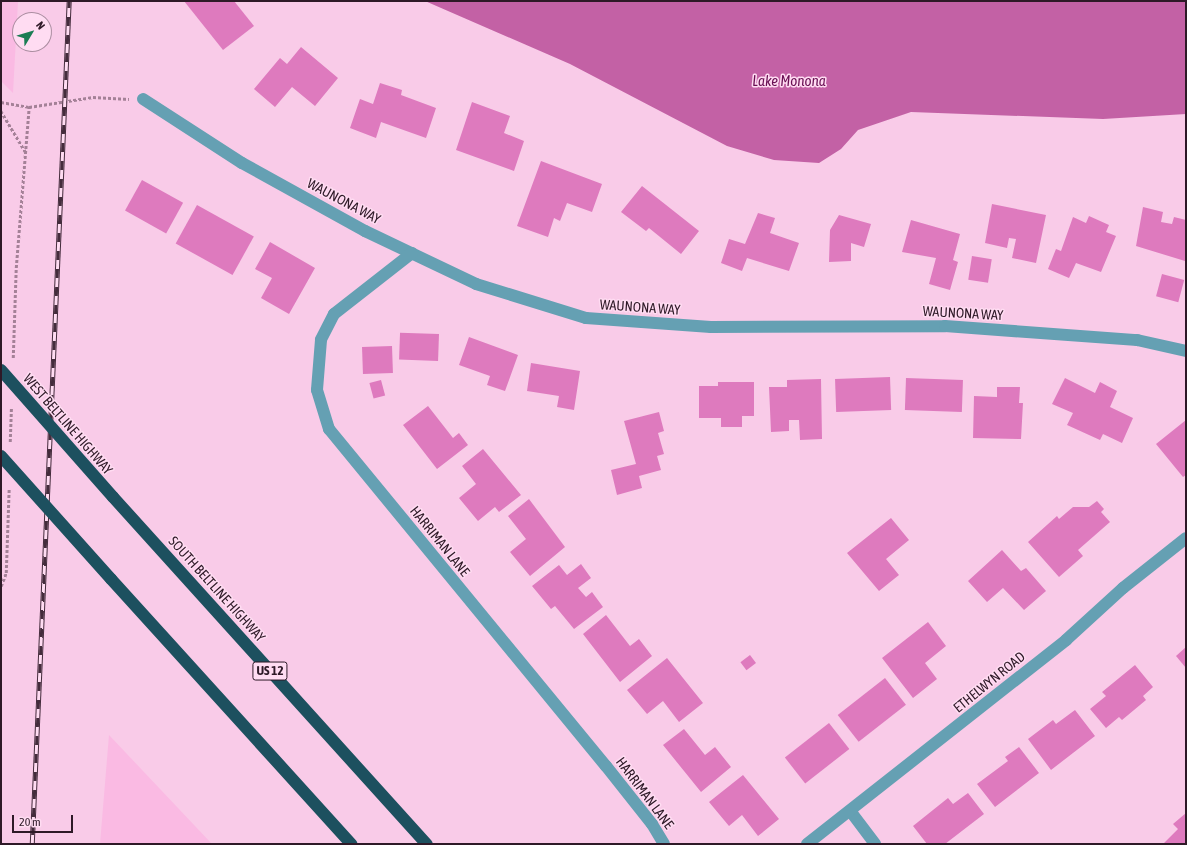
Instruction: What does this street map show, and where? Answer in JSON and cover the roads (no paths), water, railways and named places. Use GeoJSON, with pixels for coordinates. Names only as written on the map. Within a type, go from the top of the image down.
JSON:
{"type":"FeatureCollection","features":[{"type":"Feature","properties":{"kind":"highway","name":"WEST BELTLINE HIGHWAY"},"geometry":{"type":"LineString","coordinates":[[1,370],[113,497]]}},
{"type":"Feature","properties":{"kind":"highway"},"geometry":{"type":"LineString","coordinates":[[6,454],[111,579],[351,844]]}},
{"type":"Feature","properties":{"kind":"highway","name":"SOUTH BELTLINE HIGHWAY"},"geometry":{"type":"LineString","coordinates":[[113,497],[427,844]]}},
{"type":"Feature","properties":{"kind":"street","name":"WAUNONA WAY"},"geometry":{"type":"LineString","coordinates":[[143,100],[242,163],[365,231],[476,284],[586,318],[711,327],[946,326],[1137,340],[1186,351]]}},
{"type":"Feature","properties":{"kind":"street","name":"HARRIMAN LANE"},"geometry":{"type":"LineString","coordinates":[[412,253],[334,314],[321,340],[317,390],[329,429],[606,766],[652,824],[664,844]]}},
{"type":"Feature","properties":{"kind":"street","name":"ETHELWYN ROAD"},"geometry":{"type":"LineString","coordinates":[[807,844],[851,812],[1066,640],[1123,588],[1186,538]]}},
{"type":"Feature","properties":{"kind":"street"},"geometry":{"type":"LineString","coordinates":[[851,812],[875,844]]}},
{"type":"Feature","properties":{"kind":"water","name":"Lake Monona"},"geometry":{"type":"Polygon","coordinates":[[[425,1],[1186,1],[1186,114],[1103,119],[911,112],[858,130],[841,149],[819,163],[774,160],[727,146],[570,64],[425,1]]]}},
{"type":"Feature","properties":{"kind":"railway"},"geometry":{"type":"LineString","coordinates":[[32,844],[69,1]]}}]}
